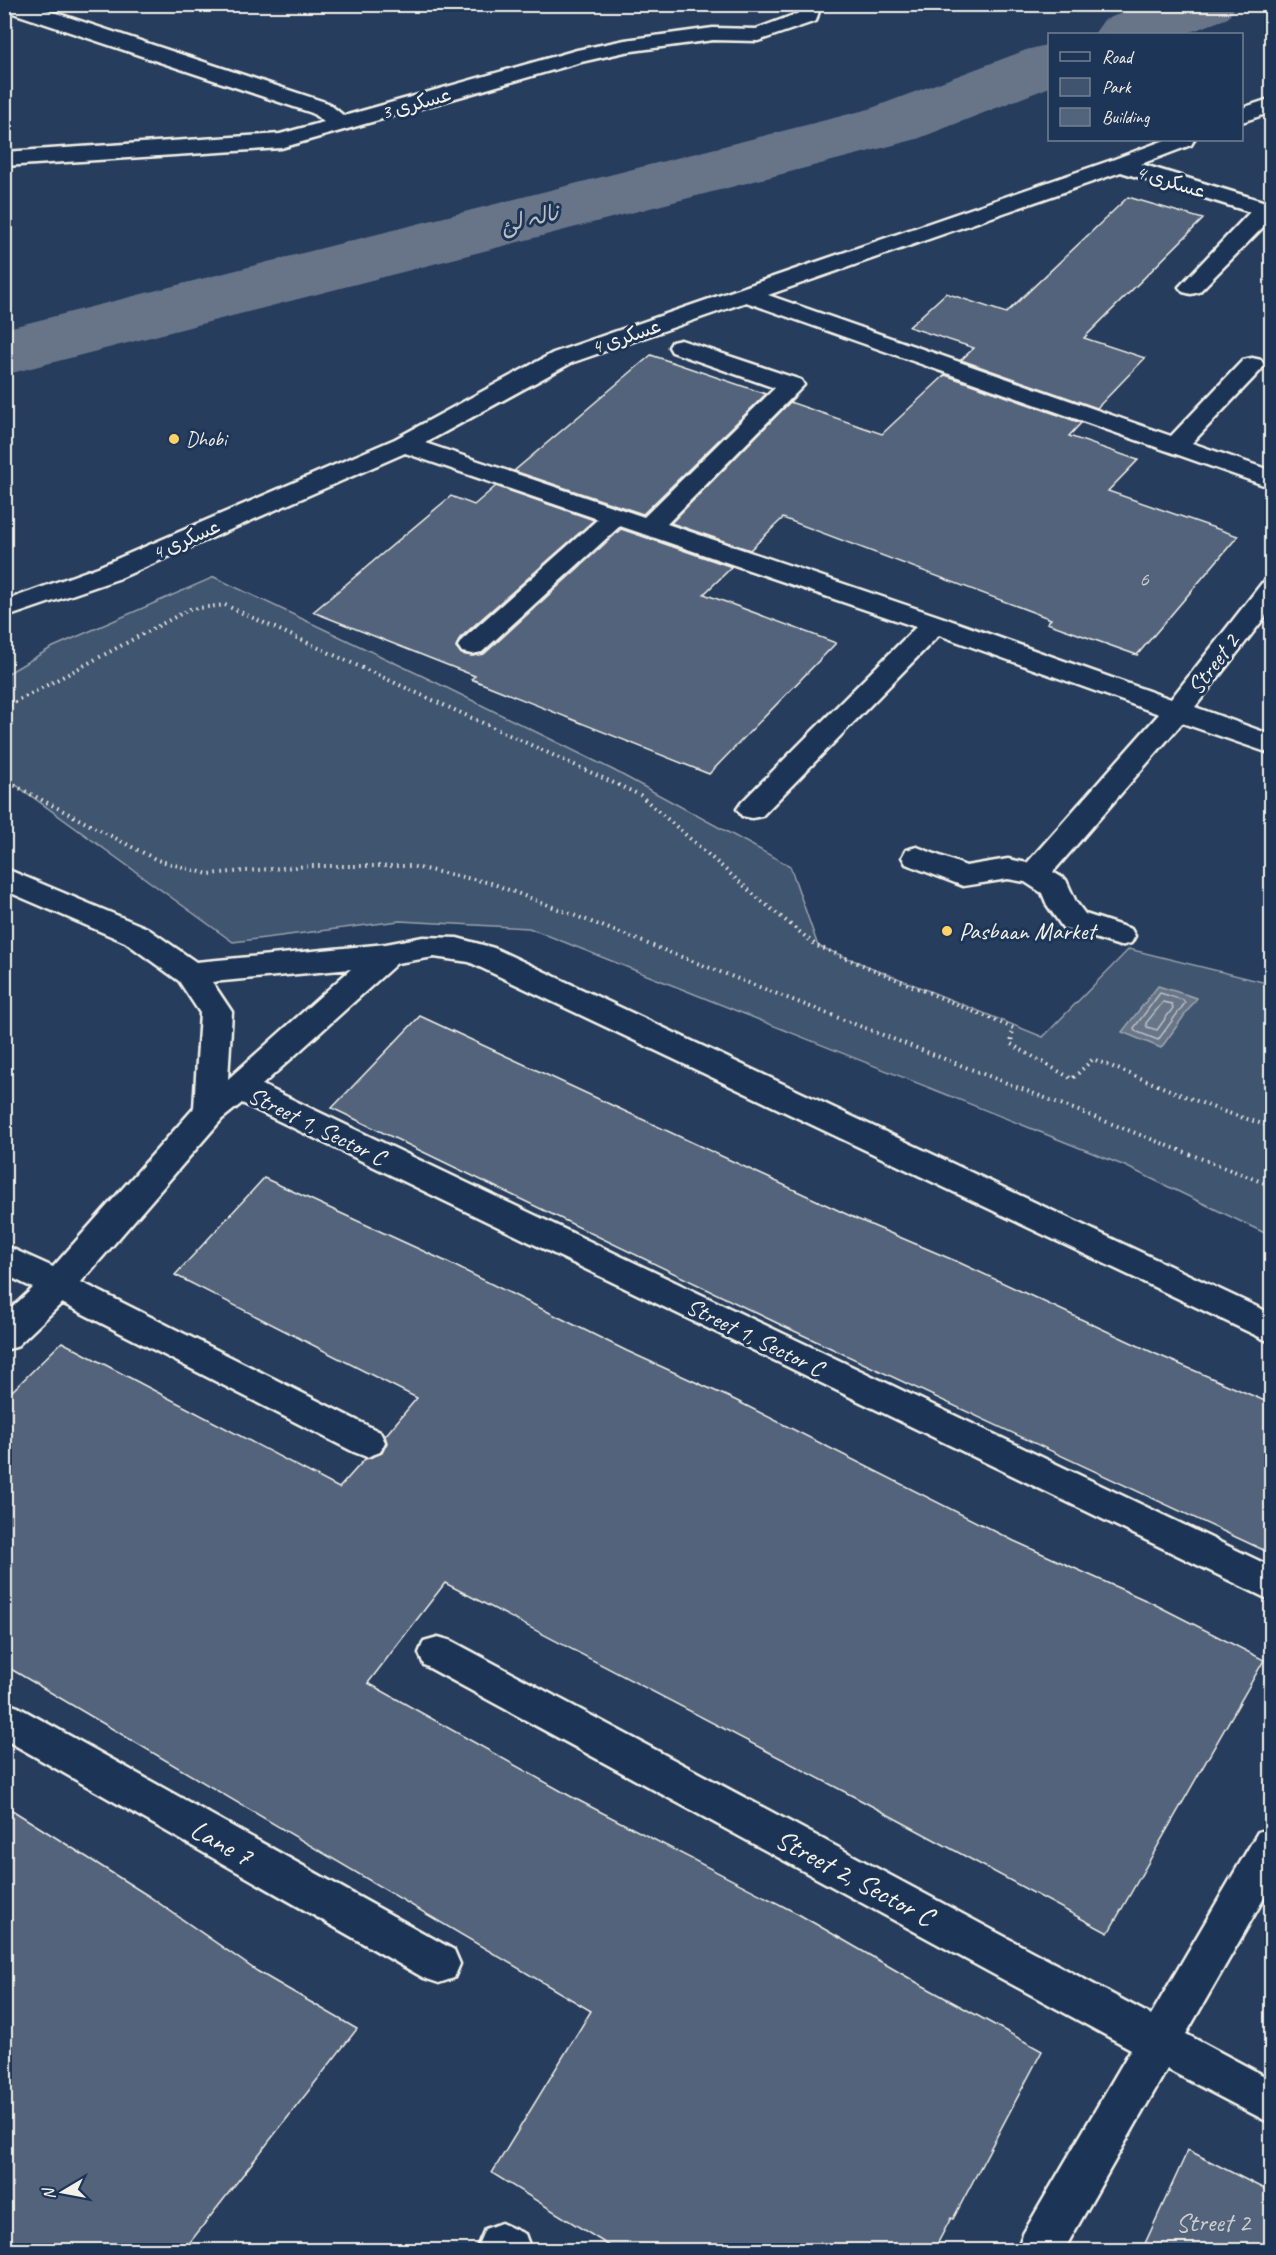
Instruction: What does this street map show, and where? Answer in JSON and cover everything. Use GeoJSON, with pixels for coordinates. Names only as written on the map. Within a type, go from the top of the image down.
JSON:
{"type":"FeatureCollection","features":[{"type":"Feature","properties":{"kind":"street"},"geometry":{"type":"LineString","coordinates":[[7,4],[320,108],[342,125]]}},
{"type":"Feature","properties":{"kind":"street","name":"عسکری 3"},"geometry":{"type":"LineString","coordinates":[[4,159],[281,141],[577,56],[626,46],[713,34],[758,35],[809,16],[811,4]]}},
{"type":"Feature","properties":{"kind":"street"},"geometry":{"type":"LineString","coordinates":[[221,145],[255,135],[269,114],[269,104],[256,86]]}},
{"type":"Feature","properties":{"kind":"street"},"geometry":{"type":"LineString","coordinates":[[1243,116],[1272,104]]}},
{"type":"Feature","properties":{"kind":"street"},"geometry":{"type":"LineString","coordinates":[[1120,165],[1180,141]]}},
{"type":"Feature","properties":{"kind":"street","name":"عسکری 4"},"geometry":{"type":"LineString","coordinates":[[4,610],[108,573],[404,444],[562,358],[1120,165],[1268,210]]}},
{"type":"Feature","properties":{"kind":"street"},"geometry":{"type":"LineString","coordinates":[[1191,286],[1268,210]]}},
{"type":"Feature","properties":{"kind":"street"},"geometry":{"type":"LineString","coordinates":[[747,295],[1272,480]]}},
{"type":"Feature","properties":{"kind":"street"},"geometry":{"type":"LineString","coordinates":[[649,527],[792,385],[681,347]]}},
{"type":"Feature","properties":{"kind":"street"},"geometry":{"type":"LineString","coordinates":[[1176,446],[1252,365]]}},
{"type":"Feature","properties":{"kind":"street"},"geometry":{"type":"LineString","coordinates":[[404,444],[934,624],[1272,745]]}},
{"type":"Feature","properties":{"kind":"street"},"geometry":{"type":"LineString","coordinates":[[472,646],[616,516]]}},
{"type":"Feature","properties":{"kind":"street","name":"Street 2"},"geometry":{"type":"LineString","coordinates":[[1034,874],[1177,711],[1272,589]]}},
{"type":"Feature","properties":{"kind":"street"},"geometry":{"type":"LineString","coordinates":[[752,809],[934,624]]}},
{"type":"Feature","properties":{"kind":"street"},"geometry":{"type":"LineString","coordinates":[[917,857],[963,876],[1008,869],[1034,874],[1054,887],[1062,905],[1074,921],[1120,936]]}},
{"type":"Feature","properties":{"kind":"street"},"geometry":{"type":"LineString","coordinates":[[4,878],[136,935],[190,973],[216,1012],[210,1111]]}},
{"type":"Feature","properties":{"kind":"street"},"geometry":{"type":"LineString","coordinates":[[190,973],[386,955],[417,947],[455,947],[483,955],[1272,1330]]}},
{"type":"Feature","properties":{"kind":"street"},"geometry":{"type":"LineString","coordinates":[[4,1337],[57,1286],[210,1111],[239,1088],[386,955]]}},
{"type":"Feature","properties":{"kind":"street","name":"Street 1, Sector C"},"geometry":{"type":"LineString","coordinates":[[239,1088],[1272,1585]]}},
{"type":"Feature","properties":{"kind":"street"},"geometry":{"type":"LineString","coordinates":[[4,1258],[367,1442]]}},
{"type":"Feature","properties":{"kind":"street","name":"Street 2, Sector C"},"geometry":{"type":"LineString","coordinates":[[438,1653],[1272,2103]]}},
{"type":"Feature","properties":{"kind":"street","name":"Lane 7"},"geometry":{"type":"LineString","coordinates":[[4,1719],[440,1964]]}},
{"type":"Feature","properties":{"kind":"street"},"geometry":{"type":"LineString","coordinates":[[1039,2250],[1272,1845]]}},
{"type":"Feature","properties":{"kind":"path"},"geometry":{"type":"LineString","coordinates":[[4,708],[190,609],[225,605],[640,795],[759,899],[818,946],[1013,1028],[1011,1044],[1072,1079],[1094,1059],[1219,1110],[1272,1127]]}},
{"type":"Feature","properties":{"kind":"path"},"geometry":{"type":"LineString","coordinates":[[4,780],[157,860],[208,874],[308,866],[410,866],[491,883],[1272,1186]]}},
{"type":"Feature","properties":{"kind":"green space"},"geometry":{"type":"Polygon","coordinates":[[[214,577],[613,770],[790,866],[818,946],[1043,1037],[1129,949],[1271,984],[1271,1236],[1125,1166],[529,928],[399,921],[233,942],[5,777],[5,675],[51,648],[214,577]]]}},
{"type":"Feature","properties":{"kind":"water"},"geometry":{"type":"Polygon","coordinates":[[[1158,986],[1197,998],[1161,1048],[1122,1032],[1158,986]]]}},
{"type":"Feature","properties":{"kind":"building"},"geometry":{"type":"Polygon","coordinates":[[[1128,197],[1203,219],[1084,338],[1145,358],[1097,408],[961,360],[974,348],[909,327],[946,293],[1006,313],[1128,197]]]}},
{"type":"Feature","properties":{"kind":"building"},"geometry":{"type":"Polygon","coordinates":[[[651,355],[766,394],[643,514],[514,471],[651,355]]]}},
{"type":"Feature","properties":{"kind":"building"},"geometry":{"type":"Polygon","coordinates":[[[945,375],[1081,423],[1069,436],[1138,460],[1108,491],[1238,536],[1137,655],[1047,623],[1051,619],[783,518],[750,550],[671,523],[790,402],[882,434],[945,375]]]}},
{"type":"Feature","properties":{"kind":"building"},"geometry":{"type":"Polygon","coordinates":[[[496,486],[594,520],[460,638],[456,647],[462,654],[472,656],[484,654],[621,529],[732,567],[704,594],[836,643],[709,774],[471,679],[475,676],[313,612],[451,496],[474,505],[496,486]]]}},
{"type":"Feature","properties":{"kind":"building"},"geometry":{"type":"Polygon","coordinates":[[[420,1016],[857,1219],[958,1262],[1156,1354],[1272,1404],[1272,1554],[777,1323],[332,1108],[420,1016]]]}},
{"type":"Feature","properties":{"kind":"building"},"geometry":{"type":"Polygon","coordinates":[[[264,1178],[445,1261],[627,1351],[735,1400],[1014,1541],[1152,1603],[1264,1660],[1108,1933],[868,1804],[445,1583],[368,1683],[570,1796],[800,1915],[1042,2051],[953,2219],[951,2218],[934,2250],[616,2250],[492,2173],[591,2011],[4,1665],[4,1399],[62,1342],[339,1488],[365,1459],[382,1453],[387,1443],[385,1436],[417,1398],[175,1275],[264,1178]]]}},
{"type":"Feature","properties":{"kind":"building"},"geometry":{"type":"Polygon","coordinates":[[[4,1805],[147,1895],[257,1971],[357,2029],[184,2250],[23,2250],[4,2237],[4,1805]]]}},
{"type":"Feature","properties":{"kind":"building"},"geometry":{"type":"Polygon","coordinates":[[[1188,2150],[1272,2193],[1272,2250],[1142,2250],[1188,2150]]]}},
{"type":"Feature","properties":{"kind":"waterway","name":"نالہ لئ"},"geometry":{"type":"LineString","coordinates":[[1130,33],[1205,4]]}},
{"type":"Feature","properties":{"kind":"waterway","name":"نالہ لئ"},"geometry":{"type":"LineString","coordinates":[[4,352],[893,124],[1048,65]]}},
{"type":"Feature","properties":{"kind":"place","name":"Dhobi"},"geometry":{"type":"Point","coordinates":[174,439]}},
{"type":"Feature","properties":{"kind":"place","name":"Pasbaan Market"},"geometry":{"type":"Point","coordinates":[947,931]}}]}
